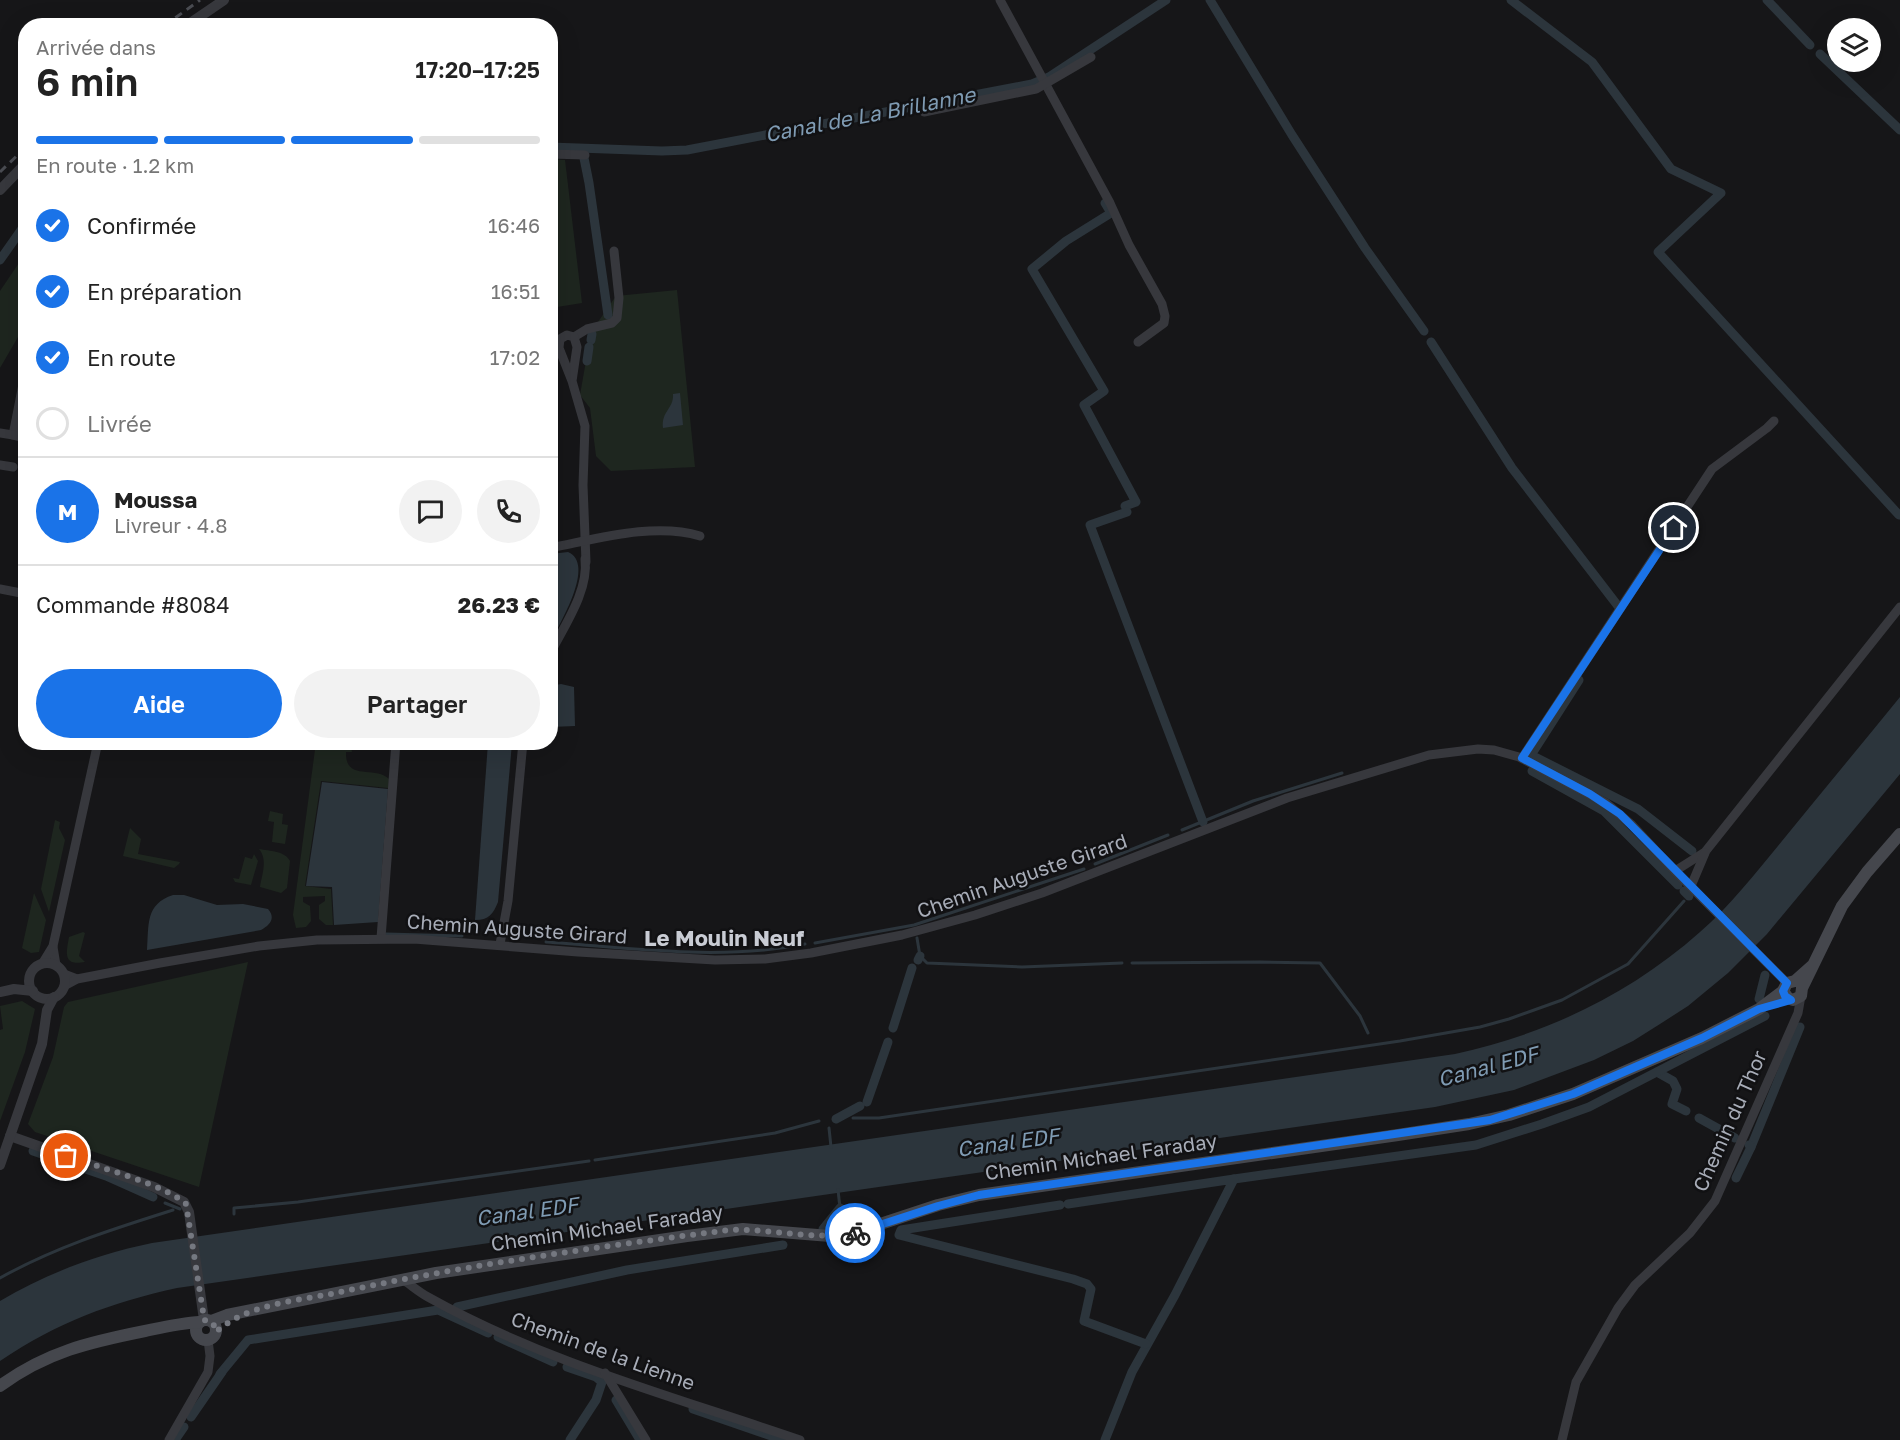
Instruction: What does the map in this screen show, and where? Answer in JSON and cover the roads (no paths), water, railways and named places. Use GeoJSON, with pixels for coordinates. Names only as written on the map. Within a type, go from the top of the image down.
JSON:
{"type":"FeatureCollection","features":[{"type":"Feature","properties":{"kind":"main road"},"geometry":{"type":"LineString","coordinates":[[1793,991],[1813,966],[1842,906],[1895,848],[1900,834]]}},
{"type":"Feature","properties":{"kind":"main road","name":"Chemin Michael Faraday"},"geometry":{"type":"LineString","coordinates":[[206,1328],[258,1309],[436,1272],[729,1230],[840,1236],[979,1195],[1469,1124],[1516,1113],[1573,1094],[1702,1038],[1793,991]]}},
{"type":"Feature","properties":{"kind":"main road"},"geometry":{"type":"LineString","coordinates":[[0,1386],[35,1363],[64,1350],[93,1341],[185,1323],[206,1328]]}},
{"type":"Feature","properties":{"kind":"street"},"geometry":{"type":"LineString","coordinates":[[202,18],[224,0]]}},
{"type":"Feature","properties":{"kind":"street"},"geometry":{"type":"LineString","coordinates":[[1000,0],[1110,203],[1122,233],[1164,308],[1165,316],[1162,326],[1138,342]]}},
{"type":"Feature","properties":{"kind":"street"},"geometry":{"type":"LineString","coordinates":[[924,112],[1020,93],[1046,84],[1091,57]]}},
{"type":"Feature","properties":{"kind":"street"},"geometry":{"type":"LineString","coordinates":[[558,154],[585,155]]}},
{"type":"Feature","properties":{"kind":"street"},"geometry":{"type":"LineString","coordinates":[[0,190],[18,171]]}},
{"type":"Feature","properties":{"kind":"street"},"geometry":{"type":"LineString","coordinates":[[574,337],[587,329],[612,323],[616,318],[619,298],[614,251]]}},
{"type":"Feature","properties":{"kind":"street"},"geometry":{"type":"LineString","coordinates":[[558,639],[580,591],[586,562],[583,485],[585,426],[558,344],[563,336],[574,337]]}},
{"type":"Feature","properties":{"kind":"street"},"geometry":{"type":"LineString","coordinates":[[572,381],[577,347],[574,337]]}},
{"type":"Feature","properties":{"kind":"street"},"geometry":{"type":"LineString","coordinates":[[13,435],[18,410]]}},
{"type":"Feature","properties":{"kind":"street"},"geometry":{"type":"LineString","coordinates":[[1522,758],[1712,469],[1774,421]]}},
{"type":"Feature","properties":{"kind":"street"},"geometry":{"type":"LineString","coordinates":[[0,433],[18,436]]}},
{"type":"Feature","properties":{"kind":"street"},"geometry":{"type":"LineString","coordinates":[[0,465],[13,467]]}},
{"type":"Feature","properties":{"kind":"street"},"geometry":{"type":"LineString","coordinates":[[558,546],[664,530],[682,531],[700,536]]}},
{"type":"Feature","properties":{"kind":"street"},"geometry":{"type":"LineString","coordinates":[[565,545],[580,549],[586,562]]}},
{"type":"Feature","properties":{"kind":"street"},"geometry":{"type":"LineString","coordinates":[[0,589],[18,592]]}},
{"type":"Feature","properties":{"kind":"street"},"geometry":{"type":"LineString","coordinates":[[1691,886],[1705,852],[1900,607]]}},
{"type":"Feature","properties":{"kind":"street","name":"Chemin Auguste Girard"},"geometry":{"type":"LineString","coordinates":[[64,986],[77,978],[286,942],[381,938],[500,944],[578,952],[715,960],[765,959],[853,945],[902,935],[975,915],[1042,893],[1287,798],[1398,764],[1462,749],[1494,750],[1522,758],[1606,803],[1632,825],[1675,871]]}},
{"type":"Feature","properties":{"kind":"street"},"geometry":{"type":"LineString","coordinates":[[0,992],[14,989],[30,978],[34,969],[42,964],[53,946],[96,750]]}},
{"type":"Feature","properties":{"kind":"street"},"geometry":{"type":"LineString","coordinates":[[381,938],[395,750]]}},
{"type":"Feature","properties":{"kind":"street"},"geometry":{"type":"LineString","coordinates":[[500,944],[509,890],[522,750]]}},
{"type":"Feature","properties":{"kind":"street"},"geometry":{"type":"LineString","coordinates":[[1705,852],[1675,871],[1793,991]]}},
{"type":"Feature","properties":{"kind":"street"},"geometry":{"type":"LineString","coordinates":[[0,1165],[42,1044],[46,1010],[64,986],[64,974],[56,965],[53,946]]}},
{"type":"Feature","properties":{"kind":"street"},"geometry":{"type":"LineString","coordinates":[[42,964],[56,965]]}},
{"type":"Feature","properties":{"kind":"street","name":"Chemin Auguste Girard"},"geometry":{"type":"LineString","coordinates":[[64,974],[77,978]]}},
{"type":"Feature","properties":{"kind":"street"},"geometry":{"type":"LineString","coordinates":[[30,978],[46,1010]]}},
{"type":"Feature","properties":{"kind":"street"},"geometry":{"type":"LineString","coordinates":[[14,989],[54,997]]}},
{"type":"Feature","properties":{"kind":"street","name":"Chemin du Thor"},"geometry":{"type":"LineString","coordinates":[[1562,1440],[1576,1382],[1618,1308],[1635,1285],[1690,1233],[1715,1201],[1793,1022],[1793,991]]}},
{"type":"Feature","properties":{"kind":"street"},"geometry":{"type":"LineString","coordinates":[[10,1136],[154,1187],[186,1204],[210,1364],[208,1372],[169,1440]]}},
{"type":"Feature","properties":{"kind":"street","name":"Chemin de la Lienne"},"geometry":{"type":"LineString","coordinates":[[402,1279],[425,1296],[489,1328],[554,1356],[800,1440]]}},
{"type":"Feature","properties":{"kind":"street"},"geometry":{"type":"LineString","coordinates":[[605,1374],[646,1440]]}},
{"type":"Feature","properties":{"kind":"water"},"geometry":{"type":"Polygon","coordinates":[[[680,393],[683,425],[663,428],[664,418],[672,403],[673,394],[680,393]]]}},
{"type":"Feature","properties":{"kind":"water"},"geometry":{"type":"Polygon","coordinates":[[[568,552],[576,559],[578,568],[573,594],[558,627],[558,553],[568,552]]]}},
{"type":"Feature","properties":{"kind":"water"},"geometry":{"type":"Polygon","coordinates":[[[558,685],[574,687],[575,726],[558,727],[558,685]]]}},
{"type":"Feature","properties":{"kind":"water","name":"Canal EDF"},"geometry":{"type":"Polygon","coordinates":[[[1900,697],[1900,774],[1767,934],[1728,973],[1688,1006],[1633,1041],[1594,1060],[1514,1090],[1435,1107],[177,1288],[129,1300],[85,1315],[43,1335],[0,1361],[0,1301],[74,1266],[152,1243],[1455,1054],[1522,1035],[1586,1009],[1616,993],[1673,954],[1700,932],[1743,888],[1900,697]]]}},
{"type":"Feature","properties":{"kind":"water"},"geometry":{"type":"Polygon","coordinates":[[[487,750],[511,750],[498,902],[490,916],[475,920],[487,750]]]}},
{"type":"Feature","properties":{"kind":"water"},"geometry":{"type":"Polygon","coordinates":[[[322,782],[388,789],[378,922],[334,925],[332,887],[306,886],[322,782]]]}},
{"type":"Feature","properties":{"kind":"water"},"geometry":{"type":"Polygon","coordinates":[[[173,895],[184,895],[217,905],[243,904],[268,909],[272,918],[269,924],[261,930],[147,950],[150,917],[153,910],[157,904],[173,895]]]}},
{"type":"Feature","properties":{"kind":"waterway","name":"Canal de La Brillanne"},"geometry":{"type":"LineString","coordinates":[[558,147],[687,150],[1032,84],[1049,77],[1166,0]]}},
{"type":"Feature","properties":{"kind":"waterway"},"geometry":{"type":"LineString","coordinates":[[1210,0],[1292,135],[1365,248],[1424,331]]}},
{"type":"Feature","properties":{"kind":"waterway"},"geometry":{"type":"LineString","coordinates":[[1511,0],[1592,62],[1671,169],[1721,193],[1658,252],[1899,515]]}},
{"type":"Feature","properties":{"kind":"waterway"},"geometry":{"type":"LineString","coordinates":[[1767,0],[1810,45]]}},
{"type":"Feature","properties":{"kind":"waterway"},"geometry":{"type":"LineString","coordinates":[[1820,54],[1900,130]]}},
{"type":"Feature","properties":{"kind":"waterway","name":"Canal de La Brillanne"},"geometry":{"type":"LineString","coordinates":[[584,158],[608,315]]}},
{"type":"Feature","properties":{"kind":"waterway"},"geometry":{"type":"LineString","coordinates":[[1105,203],[1111,213],[1066,241],[1032,269],[1104,391],[1084,405],[1136,502],[1125,506]]}},
{"type":"Feature","properties":{"kind":"waterway","name":"Canal de La Brillanne"},"geometry":{"type":"LineString","coordinates":[[0,260],[18,234]]}},
{"type":"Feature","properties":{"kind":"waterway","name":"Canal de La Brillanne"},"geometry":{"type":"LineString","coordinates":[[591,340],[592,334]]}},
{"type":"Feature","properties":{"kind":"waterway"},"geometry":{"type":"LineString","coordinates":[[1431,342],[1512,468],[1618,606]]}},
{"type":"Feature","properties":{"kind":"waterway","name":"Canal de La Brillanne"},"geometry":{"type":"LineString","coordinates":[[587,361],[589,347]]}},
{"type":"Feature","properties":{"kind":"waterway"},"geometry":{"type":"LineString","coordinates":[[1127,512],[1090,525],[1203,822]]}},
{"type":"Feature","properties":{"kind":"waterway"},"geometry":{"type":"LineString","coordinates":[[1579,680],[1531,755],[1638,809],[1692,851]]}},
{"type":"Feature","properties":{"kind":"waterway"},"geometry":{"type":"LineString","coordinates":[[1532,771],[1604,811],[1678,885]]}},
{"type":"Feature","properties":{"kind":"waterway"},"geometry":{"type":"LineString","coordinates":[[1182,830],[1253,801],[1342,773]]}},
{"type":"Feature","properties":{"kind":"waterway"},"geometry":{"type":"LineString","coordinates":[[1095,864],[1168,835]]}},
{"type":"Feature","properties":{"kind":"waterway"},"geometry":{"type":"LineString","coordinates":[[815,943],[914,925],[1084,869]]}},
{"type":"Feature","properties":{"kind":"waterway"},"geometry":{"type":"LineString","coordinates":[[1684,891],[1689,896]]}},
{"type":"Feature","properties":{"kind":"waterway"},"geometry":{"type":"LineString","coordinates":[[853,1118],[879,1118],[1400,1041],[1480,1027],[1562,1000],[1628,964],[1684,901]]}},
{"type":"Feature","properties":{"kind":"waterway"},"geometry":{"type":"LineString","coordinates":[[386,934],[462,936]]}},
{"type":"Feature","properties":{"kind":"waterway"},"geometry":{"type":"LineString","coordinates":[[917,938],[920,956],[927,963],[1022,967],[1122,963]]}},
{"type":"Feature","properties":{"kind":"waterway"},"geometry":{"type":"LineString","coordinates":[[546,942],[676,952],[741,952],[805,944]]}},
{"type":"Feature","properties":{"kind":"waterway"},"geometry":{"type":"LineString","coordinates":[[918,960],[920,956]]}},
{"type":"Feature","properties":{"kind":"waterway"},"geometry":{"type":"LineString","coordinates":[[1132,963],[1320,963],[1360,1016],[1368,1033]]}},
{"type":"Feature","properties":{"kind":"waterway"},"geometry":{"type":"LineString","coordinates":[[893,1028],[912,968]]}},
{"type":"Feature","properties":{"kind":"waterway"},"geometry":{"type":"LineString","coordinates":[[1759,999],[1765,975]]}},
{"type":"Feature","properties":{"kind":"waterway"},"geometry":{"type":"LineString","coordinates":[[1234,1179],[1476,1145],[1589,1107],[1765,1016]]}},
{"type":"Feature","properties":{"kind":"waterway"},"geometry":{"type":"LineString","coordinates":[[1751,1147],[1800,1027]]}},
{"type":"Feature","properties":{"kind":"waterway"},"geometry":{"type":"LineString","coordinates":[[867,1102],[888,1042]]}},
{"type":"Feature","properties":{"kind":"waterway"},"geometry":{"type":"LineString","coordinates":[[1657,1072],[1673,1081],[1677,1089],[1672,1104],[1686,1111]]}},
{"type":"Feature","properties":{"kind":"waterway"},"geometry":{"type":"LineString","coordinates":[[836,1119],[860,1106]]}},
{"type":"Feature","properties":{"kind":"waterway"},"geometry":{"type":"LineString","coordinates":[[1699,1118],[1735,1138]]}},
{"type":"Feature","properties":{"kind":"waterway"},"geometry":{"type":"LineString","coordinates":[[595,1160],[775,1133],[819,1121]]}},
{"type":"Feature","properties":{"kind":"waterway"},"geometry":{"type":"LineString","coordinates":[[829,1128],[831,1147]]}},
{"type":"Feature","properties":{"kind":"waterway"},"geometry":{"type":"LineString","coordinates":[[1736,1178],[1751,1147],[1749,1145]]}},
{"type":"Feature","properties":{"kind":"waterway"},"geometry":{"type":"LineString","coordinates":[[33,1151],[106,1176],[153,1197]]}},
{"type":"Feature","properties":{"kind":"waterway"},"geometry":{"type":"LineString","coordinates":[[234,1214],[234,1208],[298,1202],[589,1161]]}},
{"type":"Feature","properties":{"kind":"waterway"},"geometry":{"type":"LineString","coordinates":[[1068,1204],[1234,1179],[1175,1295],[1132,1372],[1105,1440]]}},
{"type":"Feature","properties":{"kind":"waterway"},"geometry":{"type":"LineString","coordinates":[[838,1190],[840,1208]]}},
{"type":"Feature","properties":{"kind":"waterway"},"geometry":{"type":"LineString","coordinates":[[165,1203],[180,1209]]}},
{"type":"Feature","properties":{"kind":"waterway"},"geometry":{"type":"LineString","coordinates":[[1060,1205],[901,1230],[899,1235],[1087,1284],[1091,1289],[1084,1321],[1146,1344]]}},
{"type":"Feature","properties":{"kind":"waterway"},"geometry":{"type":"LineString","coordinates":[[823,1229],[840,1208],[863,1223]]}},
{"type":"Feature","properties":{"kind":"waterway"},"geometry":{"type":"LineString","coordinates":[[0,1278],[63,1248],[173,1210]]}},
{"type":"Feature","properties":{"kind":"waterway"},"geometry":{"type":"LineString","coordinates":[[457,1307],[627,1270],[783,1245]]}},
{"type":"Feature","properties":{"kind":"waterway"},"geometry":{"type":"LineString","coordinates":[[220,1374],[248,1340],[438,1310],[488,1333]]}},
{"type":"Feature","properties":{"kind":"waterway"},"geometry":{"type":"LineString","coordinates":[[498,1337],[553,1362]]}},
{"type":"Feature","properties":{"kind":"waterway"},"geometry":{"type":"LineString","coordinates":[[567,1367],[596,1377],[602,1382],[596,1400],[570,1440]]}},
{"type":"Feature","properties":{"kind":"waterway"},"geometry":{"type":"LineString","coordinates":[[191,1417],[222,1372]]}},
{"type":"Feature","properties":{"kind":"waterway"},"geometry":{"type":"LineString","coordinates":[[616,1400],[640,1440]]}},
{"type":"Feature","properties":{"kind":"waterway"},"geometry":{"type":"LineString","coordinates":[[693,1409],[783,1440]]}},
{"type":"Feature","properties":{"kind":"waterway"},"geometry":{"type":"LineString","coordinates":[[175,1440],[184,1427]]}},
{"type":"Feature","properties":{"kind":"railway"},"geometry":{"type":"LineString","coordinates":[[175,18],[200,0]]}},
{"type":"Feature","properties":{"kind":"railway"},"geometry":{"type":"LineString","coordinates":[[0,172],[18,155]]}},
{"type":"Feature","properties":{"kind":"district","name":"Le Moulin Neuf"},"geometry":{"type":"Point","coordinates":[724,938]}}]}
